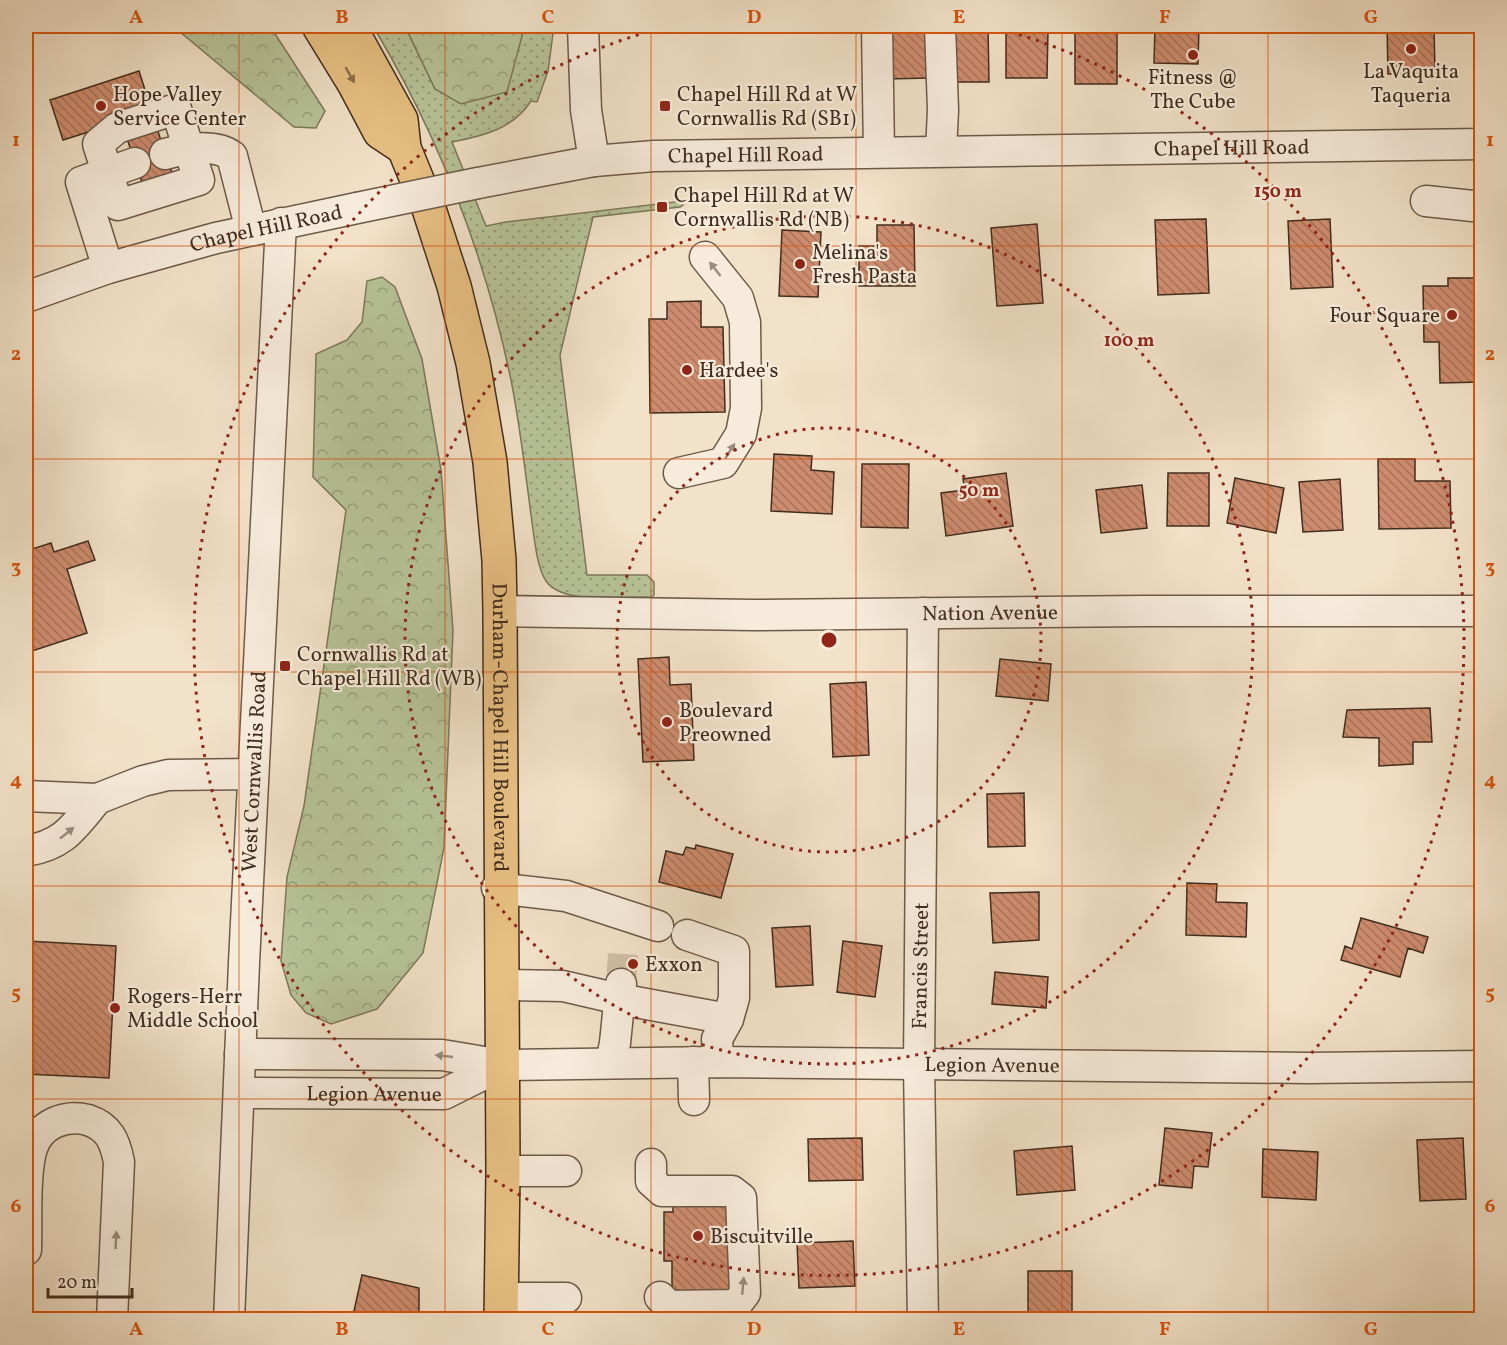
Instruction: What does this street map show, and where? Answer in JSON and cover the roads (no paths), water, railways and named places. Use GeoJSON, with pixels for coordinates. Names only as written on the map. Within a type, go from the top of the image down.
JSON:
{"type":"FeatureCollection","features":[{"type":"Feature","properties":{"kind":"main road"},"geometry":{"type":"LineString","coordinates":[[319,26],[354,83],[380,132],[404,148]]}},
{"type":"Feature","properties":{"kind":"main road","name":"Durham-Chapel Hill Boulevard"},"geometry":{"type":"LineString","coordinates":[[349,26],[402,120],[404,148],[429,209],[454,286],[482,408],[494,492],[500,611],[502,1309]]}},
{"type":"Feature","properties":{"kind":"street"},"geometry":{"type":"LineString","coordinates":[[583,26],[586,110],[594,161]]}},
{"type":"Feature","properties":{"kind":"street"},"geometry":{"type":"LineString","coordinates":[[877,26],[879,152]]}},
{"type":"Feature","properties":{"kind":"street"},"geometry":{"type":"LineString","coordinates":[[940,26],[943,110],[941,151]]}},
{"type":"Feature","properties":{"kind":"street"},"geometry":{"type":"LineString","coordinates":[[176,109],[177,151],[199,180],[118,205],[98,144],[117,128],[176,109]]}},
{"type":"Feature","properties":{"kind":"street","name":"Chapel Hill Road"},"geometry":{"type":"LineString","coordinates":[[26,297],[108,268],[251,230],[594,161],[654,156],[1482,144]]}},
{"type":"Feature","properties":{"kind":"street"},"geometry":{"type":"LineString","coordinates":[[177,151],[226,151],[232,156],[251,230]]}},
{"type":"Feature","properties":{"kind":"street"},"geometry":{"type":"LineString","coordinates":[[108,268],[81,182],[135,163]]}},
{"type":"Feature","properties":{"kind":"street"},"geometry":{"type":"LineString","coordinates":[[1426,201],[1482,207]]}},
{"type":"Feature","properties":{"kind":"street","name":"West Cornwallis Road"},"geometry":{"type":"LineString","coordinates":[[229,1320],[253,774],[281,223]]}},
{"type":"Feature","properties":{"kind":"street"},"geometry":{"type":"LineString","coordinates":[[679,473],[723,463],[741,434],[746,408],[746,322],[738,298],[705,257]]}},
{"type":"Feature","properties":{"kind":"street","name":"Nation Avenue"},"geometry":{"type":"LineString","coordinates":[[500,611],[752,615],[1144,611],[1482,611]]}},
{"type":"Feature","properties":{"kind":"street","name":"Francis Street"},"geometry":{"type":"LineString","coordinates":[[922,613],[919,1065],[923,1320]]}},
{"type":"Feature","properties":{"kind":"street"},"geometry":{"type":"LineString","coordinates":[[26,796],[97,799],[143,781],[168,775],[253,774]]}},
{"type":"Feature","properties":{"kind":"street"},"geometry":{"type":"LineString","coordinates":[[26,850],[44,848],[69,834],[97,799]]}},
{"type":"Feature","properties":{"kind":"street"},"geometry":{"type":"LineString","coordinates":[[499,888],[566,896],[626,928],[658,926]]}},
{"type":"Feature","properties":{"kind":"street"},"geometry":{"type":"LineString","coordinates":[[687,935],[734,951],[734,998],[728,1019],[706,1062],[694,1100]]}},
{"type":"Feature","properties":{"kind":"street"},"geometry":{"type":"LineString","coordinates":[[502,985],[563,986],[620,992],[728,1019]]}},
{"type":"Feature","properties":{"kind":"street"},"geometry":{"type":"LineString","coordinates":[[611,1063],[620,992]]}},
{"type":"Feature","properties":{"kind":"street","name":"Legion Avenue"},"geometry":{"type":"LineString","coordinates":[[240,1054],[442,1055],[502,1065],[706,1062],[1309,1068],[1482,1066]]}},
{"type":"Feature","properties":{"kind":"street","name":"Legion Avenue"},"geometry":{"type":"LineString","coordinates":[[239,1093],[444,1094],[502,1065]]}},
{"type":"Feature","properties":{"kind":"street"},"geometry":{"type":"LineString","coordinates":[[26,1250],[29,1162],[33,1146],[41,1132],[56,1120],[78,1117],[95,1122],[108,1131],[116,1144],[119,1162],[112,1320]]}},
{"type":"Feature","properties":{"kind":"street"},"geometry":{"type":"LineString","coordinates":[[651,1164],[651,1181],[662,1191],[732,1191],[741,1198],[745,1293],[736,1305],[669,1306],[660,1297]]}},
{"type":"Feature","properties":{"kind":"street"},"geometry":{"type":"LineString","coordinates":[[503,1171],[566,1171]]}},
{"type":"Feature","properties":{"kind":"street"},"geometry":{"type":"LineString","coordinates":[[502,1309],[566,1298]]}},
{"type":"Feature","properties":{"kind":"tunnel"},"geometry":{"type":"LineString","coordinates":[[621,984],[624,940]]}},
{"type":"Feature","properties":{"kind":"place","name":"La Vaquita Taqueria"},"geometry":{"type":"Point","coordinates":[1411,49]}},
{"type":"Feature","properties":{"kind":"place","name":"Fitness @ The Cube"},"geometry":{"type":"Point","coordinates":[1193,55]}},
{"type":"Feature","properties":{"kind":"place","name":"Hope Valley Service Center"},"geometry":{"type":"Point","coordinates":[101,106]}},
{"type":"Feature","properties":{"kind":"place","name":"Chapel Hill Rd at W Cornwallis Rd (SB1)"},"geometry":{"type":"Point","coordinates":[665,106]}},
{"type":"Feature","properties":{"kind":"place","name":"Chapel Hill Rd at W Cornwallis Rd (NB)"},"geometry":{"type":"Point","coordinates":[662,207]}},
{"type":"Feature","properties":{"kind":"place","name":"Melina's Fresh Pasta"},"geometry":{"type":"Point","coordinates":[800,264]}},
{"type":"Feature","properties":{"kind":"place","name":"Four Square"},"geometry":{"type":"Point","coordinates":[1452,315]}},
{"type":"Feature","properties":{"kind":"place","name":"Hardee's"},"geometry":{"type":"Point","coordinates":[687,370]}},
{"type":"Feature","properties":{"kind":"place","name":"Cornwallis Rd at Chapel Hill Rd (WB)"},"geometry":{"type":"Point","coordinates":[285,666]}},
{"type":"Feature","properties":{"kind":"place","name":"Boulevard Preowned"},"geometry":{"type":"Point","coordinates":[667,722]}},
{"type":"Feature","properties":{"kind":"place","name":"Exxon"},"geometry":{"type":"Point","coordinates":[633,964]}},
{"type":"Feature","properties":{"kind":"place","name":"Rogers-Herr Middle School"},"geometry":{"type":"Point","coordinates":[115,1008]}},
{"type":"Feature","properties":{"kind":"place","name":"Biscuitville"},"geometry":{"type":"Point","coordinates":[698,1236]}}]}
